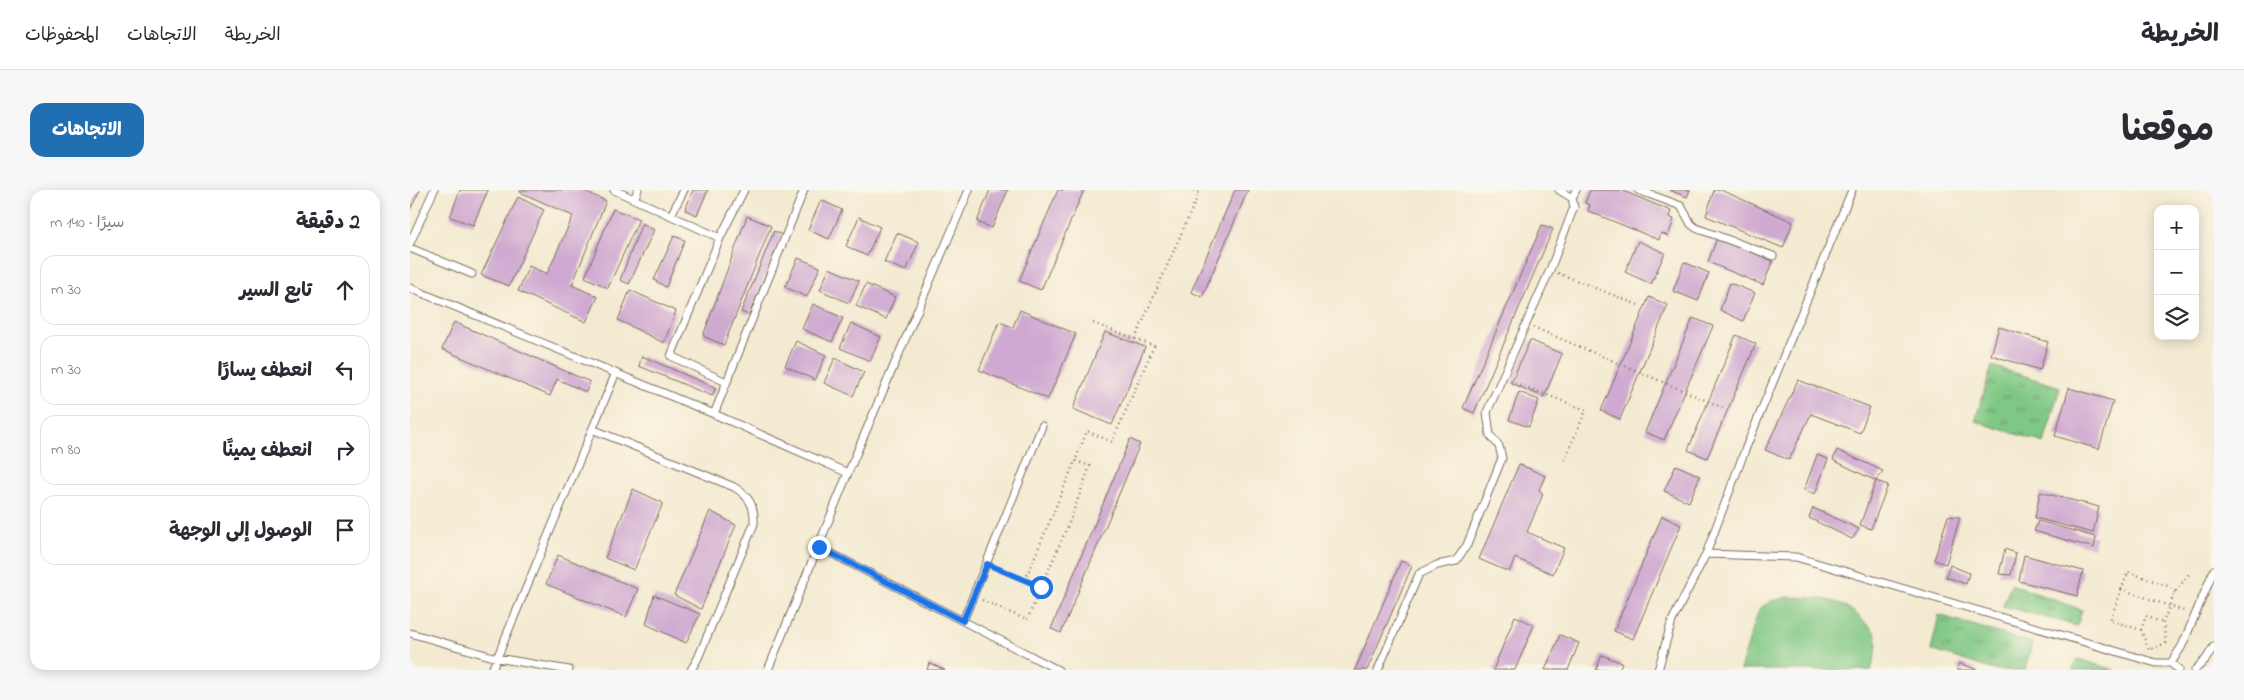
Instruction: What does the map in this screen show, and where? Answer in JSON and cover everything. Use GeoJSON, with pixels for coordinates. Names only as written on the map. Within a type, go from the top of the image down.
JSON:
{"type":"FeatureCollection","features":[{"type":"Feature","properties":{"kind":"lane"},"geometry":{"type":"LineString","coordinates":[[410,243],[434,190]]}},
{"type":"Feature","properties":{"kind":"lane"},"geometry":{"type":"LineString","coordinates":[[614,190],[720,238]]}},
{"type":"Feature","properties":{"kind":"lane"},"geometry":{"type":"LineString","coordinates":[[634,199],[638,190]]}},
{"type":"Feature","properties":{"kind":"lane"},"geometry":{"type":"LineString","coordinates":[[671,215],[684,190]]}},
{"type":"Feature","properties":{"kind":"lane"},"geometry":{"type":"LineString","coordinates":[[726,382],[671,356],[720,238],[744,190]]}},
{"type":"Feature","properties":{"kind":"lane"},"geometry":{"type":"LineString","coordinates":[[714,414],[804,190]]}},
{"type":"Feature","properties":{"kind":"lane"},"geometry":{"type":"LineString","coordinates":[[768,670],[848,473],[969,190]]}},
{"type":"Feature","properties":{"kind":"lane"},"geometry":{"type":"LineString","coordinates":[[1559,190],[1572,198]]}},
{"type":"Feature","properties":{"kind":"lane"},"geometry":{"type":"LineString","coordinates":[[1378,670],[1419,574],[1437,565],[1456,561],[1467,545],[1502,458],[1499,446],[1490,435],[1487,412],[1550,270],[1574,207],[1572,198],[1576,190]]}},
{"type":"Feature","properties":{"kind":"lane"},"geometry":{"type":"LineString","coordinates":[[1638,190],[1681,206],[1691,224],[1696,228],[1773,256]]}},
{"type":"Feature","properties":{"kind":"lane"},"geometry":{"type":"LineString","coordinates":[[1658,670],[1672,621],[1706,554],[1744,450],[1852,190]]}},
{"type":"Feature","properties":{"kind":"lane"},"geometry":{"type":"LineString","coordinates":[[410,248],[472,274]]}},
{"type":"Feature","properties":{"kind":"lane"},"geometry":{"type":"LineString","coordinates":[[410,288],[615,375],[714,414],[848,473]]}},
{"type":"Feature","properties":{"kind":"lane"},"geometry":{"type":"LineString","coordinates":[[492,670],[615,375]]}},
{"type":"Feature","properties":{"kind":"lane"},"geometry":{"type":"LineString","coordinates":[[963,621],[1042,426]]}},
{"type":"Feature","properties":{"kind":"lane"},"geometry":{"type":"LineString","coordinates":[[592,429],[734,488],[744,493],[751,502],[755,512],[754,524],[698,658],[690,670]]}},
{"type":"Feature","properties":{"kind":"lane"},"geometry":{"type":"LineString","coordinates":[[819,547],[1058,670]]}},
{"type":"Feature","properties":{"kind":"lane"},"geometry":{"type":"LineString","coordinates":[[1706,554],[1796,557],[2156,663],[2171,663],[2179,670]]}},
{"type":"Feature","properties":{"kind":"lane"},"geometry":{"type":"LineString","coordinates":[[2171,663],[2182,646],[2214,570]]}},
{"type":"Feature","properties":{"kind":"lane"},"geometry":{"type":"LineString","coordinates":[[410,633],[497,658],[569,670]]}},
{"type":"Feature","properties":{"kind":"lane"},"geometry":{"type":"LineString","coordinates":[[2196,670],[2214,646]]}},
{"type":"Feature","properties":{"kind":"path"},"geometry":{"type":"LineString","coordinates":[[1135,339],[1200,193],[1193,190]]}},
{"type":"Feature","properties":{"kind":"path"},"geometry":{"type":"LineString","coordinates":[[1550,270],[1638,305]]}},
{"type":"Feature","properties":{"kind":"path"},"geometry":{"type":"LineString","coordinates":[[1025,580],[1087,430],[1112,442],[1154,346],[1093,323]]}},
{"type":"Feature","properties":{"kind":"path"},"geometry":{"type":"LineString","coordinates":[[1525,324],[1724,408]]}},
{"type":"Feature","properties":{"kind":"path"},"geometry":{"type":"LineString","coordinates":[[1501,378],[1586,410],[1564,461]]}},
{"type":"Feature","properties":{"kind":"path"},"geometry":{"type":"LineString","coordinates":[[974,597],[1027,620],[1090,466],[1075,461]]}},
{"type":"Feature","properties":{"kind":"path"},"geometry":{"type":"LineString","coordinates":[[987,564],[1041,587]]}},
{"type":"Feature","properties":{"kind":"path"},"geometry":{"type":"LineString","coordinates":[[2141,630],[2110,620],[2128,572],[2168,586],[2176,592]]}},
{"type":"Feature","properties":{"kind":"path"},"geometry":{"type":"LineString","coordinates":[[2163,623],[2146,616],[2141,630],[2149,650],[2166,643],[2163,623],[2176,592],[2189,574]]}},
{"type":"Feature","properties":{"kind":"path"},"geometry":{"type":"LineString","coordinates":[[2121,589],[2195,615]]}},
{"type":"Feature","properties":{"kind":"green space"},"geometry":{"type":"Polygon","coordinates":[[[1992,366],[2060,387],[2044,443],[1975,421],[1992,366]]]}},
{"type":"Feature","properties":{"kind":"green space"},"geometry":{"type":"Polygon","coordinates":[[[2011,584],[2082,610],[2077,626],[2003,606],[2011,584]]]}},
{"type":"Feature","properties":{"kind":"green space"},"geometry":{"type":"Polygon","coordinates":[[[1788,597],[1831,601],[1840,604],[1857,615],[1876,635],[1877,648],[1871,670],[1740,670],[1759,609],[1771,601],[1788,597]]]}},
{"type":"Feature","properties":{"kind":"green space"},"geometry":{"type":"Polygon","coordinates":[[[1939,615],[2032,643],[2025,670],[1994,670],[1931,650],[1939,615]]]}},
{"type":"Feature","properties":{"kind":"green space"},"geometry":{"type":"Polygon","coordinates":[[[2078,659],[2115,670],[2072,670],[2078,659]]]}},
{"type":"Feature","properties":{"kind":"building"},"geometry":{"type":"Polygon","coordinates":[[[410,190],[420,190],[410,210],[410,190]]]}},
{"type":"Feature","properties":{"kind":"building"},"geometry":{"type":"Polygon","coordinates":[[[460,190],[488,190],[473,225],[450,217],[460,190]]]}},
{"type":"Feature","properties":{"kind":"building"},"geometry":{"type":"Polygon","coordinates":[[[521,190],[582,190],[606,201],[572,285],[598,297],[586,322],[518,291],[529,266],[547,274],[573,216],[520,192],[521,190]]]}},
{"type":"Feature","properties":{"kind":"building"},"geometry":{"type":"Polygon","coordinates":[[[693,190],[708,190],[697,215],[685,210],[693,190]]]}},
{"type":"Feature","properties":{"kind":"building"},"geometry":{"type":"Polygon","coordinates":[[[990,190],[1008,190],[992,228],[977,222],[990,190]]]}},
{"type":"Feature","properties":{"kind":"building"},"geometry":{"type":"Polygon","coordinates":[[[1058,190],[1084,190],[1041,290],[1019,281],[1058,190]]]}},
{"type":"Feature","properties":{"kind":"building"},"geometry":{"type":"Polygon","coordinates":[[[1235,190],[1248,190],[1202,297],[1191,292],[1235,190]]]}},
{"type":"Feature","properties":{"kind":"building"},"geometry":{"type":"Polygon","coordinates":[[[1590,190],[1621,190],[1671,211],[1669,217],[1674,219],[1668,236],[1661,233],[1659,240],[1588,211],[1590,205],[1585,203],[1590,190]]]}},
{"type":"Feature","properties":{"kind":"building"},"geometry":{"type":"Polygon","coordinates":[[[1669,190],[1690,190],[1687,197],[1669,190]]]}},
{"type":"Feature","properties":{"kind":"building"},"geometry":{"type":"Polygon","coordinates":[[[1714,190],[1721,190],[1793,222],[1783,248],[1706,216],[1714,190]]]}},
{"type":"Feature","properties":{"kind":"building"},"geometry":{"type":"Polygon","coordinates":[[[518,197],[544,210],[509,286],[481,275],[518,197]]]}},
{"type":"Feature","properties":{"kind":"building"},"geometry":{"type":"Polygon","coordinates":[[[821,200],[842,210],[829,239],[808,230],[821,200]]]}},
{"type":"Feature","properties":{"kind":"building"},"geometry":{"type":"Polygon","coordinates":[[[613,209],[639,219],[608,288],[585,277],[613,209]]]}},
{"type":"Feature","properties":{"kind":"building"},"geometry":{"type":"Polygon","coordinates":[[[747,216],[771,226],[724,345],[703,336],[747,216]]]}},
{"type":"Feature","properties":{"kind":"building"},"geometry":{"type":"Polygon","coordinates":[[[859,217],[880,227],[867,256],[846,246],[859,217]]]}},
{"type":"Feature","properties":{"kind":"building"},"geometry":{"type":"Polygon","coordinates":[[[642,223],[654,230],[629,284],[620,280],[642,223]]]}},
{"type":"Feature","properties":{"kind":"building"},"geometry":{"type":"Polygon","coordinates":[[[1542,225],[1553,229],[1474,413],[1463,408],[1542,225]]]}},
{"type":"Feature","properties":{"kind":"building"},"geometry":{"type":"Polygon","coordinates":[[[774,231],[782,235],[749,315],[741,312],[774,231]]]}},
{"type":"Feature","properties":{"kind":"building"},"geometry":{"type":"Polygon","coordinates":[[[897,233],[919,242],[906,271],[884,262],[897,233]]]}},
{"type":"Feature","properties":{"kind":"building"},"geometry":{"type":"Polygon","coordinates":[[[674,236],[685,240],[666,287],[654,280],[674,236]]]}},
{"type":"Feature","properties":{"kind":"building"},"geometry":{"type":"Polygon","coordinates":[[[1717,238],[1773,261],[1763,285],[1708,262],[1717,238]]]}},
{"type":"Feature","properties":{"kind":"building"},"geometry":{"type":"Polygon","coordinates":[[[1638,241],[1665,253],[1651,284],[1625,272],[1638,241]]]}},
{"type":"Feature","properties":{"kind":"building"},"geometry":{"type":"Polygon","coordinates":[[[798,258],[820,267],[807,297],[785,287],[798,258]]]}},
{"type":"Feature","properties":{"kind":"building"},"geometry":{"type":"Polygon","coordinates":[[[1684,262],[1709,273],[1698,301],[1673,291],[1684,262]]]}},
{"type":"Feature","properties":{"kind":"building"},"geometry":{"type":"Polygon","coordinates":[[[829,268],[859,281],[849,303],[820,290],[829,268]]]}},
{"type":"Feature","properties":{"kind":"building"},"geometry":{"type":"Polygon","coordinates":[[[1730,283],[1755,293],[1743,321],[1720,310],[1730,283]]]}},
{"type":"Feature","properties":{"kind":"building"},"geometry":{"type":"Polygon","coordinates":[[[866,284],[895,297],[886,319],[856,306],[866,284]]]}},
{"type":"Feature","properties":{"kind":"building"},"geometry":{"type":"Polygon","coordinates":[[[630,290],[676,311],[664,343],[618,320],[630,290]]]}},
{"type":"Feature","properties":{"kind":"building"},"geometry":{"type":"Polygon","coordinates":[[[1649,297],[1668,305],[1620,419],[1601,411],[1649,297]]]}},
{"type":"Feature","properties":{"kind":"building"},"geometry":{"type":"Polygon","coordinates":[[[813,304],[843,318],[832,342],[802,329],[813,304]]]}},
{"type":"Feature","properties":{"kind":"building"},"geometry":{"type":"Polygon","coordinates":[[[1020,310],[1076,334],[1048,399],[979,370],[999,322],[1013,327],[1020,310]]]}},
{"type":"Feature","properties":{"kind":"building"},"geometry":{"type":"Polygon","coordinates":[[[1693,318],[1713,326],[1664,440],[1645,432],[1693,318]]]}},
{"type":"Feature","properties":{"kind":"building"},"geometry":{"type":"Polygon","coordinates":[[[454,322],[590,382],[586,392],[557,379],[550,396],[442,349],[454,322]]]}},
{"type":"Feature","properties":{"kind":"building"},"geometry":{"type":"Polygon","coordinates":[[[851,323],[881,337],[870,361],[840,348],[851,323]]]}},
{"type":"Feature","properties":{"kind":"building"},"geometry":{"type":"Polygon","coordinates":[[[1999,327],[2048,342],[2040,370],[1991,355],[1999,327]]]}},
{"type":"Feature","properties":{"kind":"building"},"geometry":{"type":"Polygon","coordinates":[[[1105,332],[1145,347],[1112,425],[1073,409],[1105,332]]]}},
{"type":"Feature","properties":{"kind":"building"},"geometry":{"type":"Polygon","coordinates":[[[1736,335],[1756,344],[1707,458],[1688,450],[1736,335]]]}},
{"type":"Feature","properties":{"kind":"building"},"geometry":{"type":"Polygon","coordinates":[[[1530,340],[1562,354],[1544,397],[1511,383],[1530,340]]]}},
{"type":"Feature","properties":{"kind":"building"},"geometry":{"type":"Polygon","coordinates":[[[796,341],[826,355],[815,380],[785,366],[796,341]]]}},
{"type":"Feature","properties":{"kind":"building"},"geometry":{"type":"Polygon","coordinates":[[[642,356],[716,388],[712,396],[639,366],[642,356]]]}},
{"type":"Feature","properties":{"kind":"building"},"geometry":{"type":"Polygon","coordinates":[[[835,358],[864,372],[853,396],[824,383],[835,358]]]}},
{"type":"Feature","properties":{"kind":"building"},"geometry":{"type":"Polygon","coordinates":[[[1798,380],[1870,407],[1860,433],[1811,414],[1789,460],[1765,450],[1798,380]]]}},
{"type":"Feature","properties":{"kind":"building"},"geometry":{"type":"Polygon","coordinates":[[[2069,388],[2113,401],[2099,449],[2055,436],[2069,388]]]}},
{"type":"Feature","properties":{"kind":"building"},"geometry":{"type":"Polygon","coordinates":[[[1519,392],[1539,400],[1529,427],[1509,420],[1519,392]]]}},
{"type":"Feature","properties":{"kind":"building"},"geometry":{"type":"Polygon","coordinates":[[[1130,439],[1140,444],[1061,633],[1051,629],[1130,439]]]}},
{"type":"Feature","properties":{"kind":"building"},"geometry":{"type":"Polygon","coordinates":[[[1837,450],[1883,471],[1876,481],[1833,460],[1837,450]]]}},
{"type":"Feature","properties":{"kind":"building"},"geometry":{"type":"Polygon","coordinates":[[[1817,455],[1828,459],[1815,494],[1804,490],[1817,455]]]}},
{"type":"Feature","properties":{"kind":"building"},"geometry":{"type":"Polygon","coordinates":[[[1519,464],[1545,476],[1539,490],[1543,494],[1527,532],[1564,548],[1553,574],[1515,558],[1509,572],[1479,559],[1519,464]]]}},
{"type":"Feature","properties":{"kind":"building"},"geometry":{"type":"Polygon","coordinates":[[[1676,465],[1700,476],[1689,502],[1664,491],[1676,465]]]}},
{"type":"Feature","properties":{"kind":"building"},"geometry":{"type":"Polygon","coordinates":[[[1876,481],[1888,485],[1871,529],[1860,525],[1876,481]]]}},
{"type":"Feature","properties":{"kind":"building"},"geometry":{"type":"Polygon","coordinates":[[[633,489],[663,503],[634,570],[605,558],[633,489]]]}},
{"type":"Feature","properties":{"kind":"building"},"geometry":{"type":"Polygon","coordinates":[[[2040,492],[2099,507],[2093,533],[2035,518],[2040,492]]]}},
{"type":"Feature","properties":{"kind":"building"},"geometry":{"type":"Polygon","coordinates":[[[1813,508],[1859,529],[1852,539],[1809,518],[1813,508]]]}},
{"type":"Feature","properties":{"kind":"building"},"geometry":{"type":"Polygon","coordinates":[[[710,511],[736,525],[701,609],[674,595],[710,511]]]}},
{"type":"Feature","properties":{"kind":"building"},"geometry":{"type":"Polygon","coordinates":[[[1662,516],[1681,525],[1633,639],[1614,631],[1662,516]]]}},
{"type":"Feature","properties":{"kind":"building"},"geometry":{"type":"Polygon","coordinates":[[[1948,516],[1960,517],[1946,564],[1934,560],[1948,516]]]}},
{"type":"Feature","properties":{"kind":"building"},"geometry":{"type":"Polygon","coordinates":[[[2038,521],[2096,537],[2094,548],[2034,531],[2038,521]]]}},
{"type":"Feature","properties":{"kind":"building"},"geometry":{"type":"Polygon","coordinates":[[[2005,549],[2016,553],[2011,575],[1999,574],[2005,549]]]}},
{"type":"Feature","properties":{"kind":"building"},"geometry":{"type":"Polygon","coordinates":[[[558,555],[638,589],[626,617],[546,584],[558,555]]]}},
{"type":"Feature","properties":{"kind":"building"},"geometry":{"type":"Polygon","coordinates":[[[2024,555],[2083,571],[2077,596],[2019,581],[2024,555]]]}},
{"type":"Feature","properties":{"kind":"building"},"geometry":{"type":"Polygon","coordinates":[[[1401,561],[1412,566],[1367,670],[1355,670],[1401,561]]]}},
{"type":"Feature","properties":{"kind":"building"},"geometry":{"type":"Polygon","coordinates":[[[1950,565],[1969,573],[1966,584],[1946,577],[1950,565]]]}},
{"type":"Feature","properties":{"kind":"building"},"geometry":{"type":"Polygon","coordinates":[[[654,595],[700,614],[686,643],[646,624],[654,595]]]}},
{"type":"Feature","properties":{"kind":"building"},"geometry":{"type":"Polygon","coordinates":[[[1515,616],[1534,625],[1515,670],[1493,670],[1515,616]]]}},
{"type":"Feature","properties":{"kind":"building"},"geometry":{"type":"Polygon","coordinates":[[[1560,635],[1579,643],[1568,670],[1545,670],[1560,635]]]}},
{"type":"Feature","properties":{"kind":"building"},"geometry":{"type":"Polygon","coordinates":[[[1602,655],[1622,663],[1619,670],[1596,670],[1602,655]]]}},
{"type":"Feature","properties":{"kind":"building"},"geometry":{"type":"Polygon","coordinates":[[[929,663],[945,670],[927,670],[929,663]]]}},
{"type":"Feature","properties":{"kind":"building"},"geometry":{"type":"Polygon","coordinates":[[[1959,663],[1978,670],[1957,670],[1959,663]]]}},
{"type":"Feature","properties":{"kind":"route"},"geometry":{"type":"LineString","coordinates":[[819,547],[963,621],[987,564],[1041,587]]}}]}
